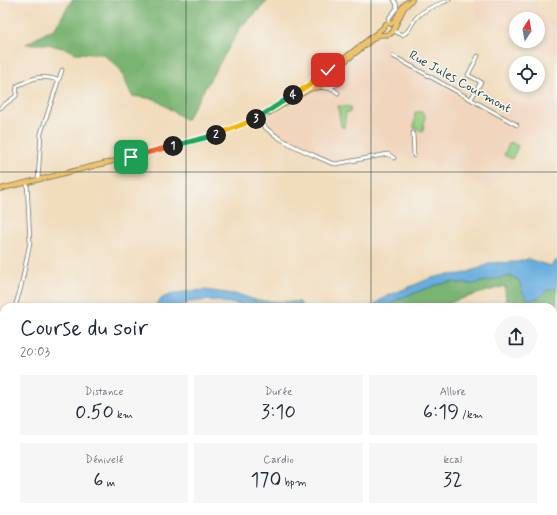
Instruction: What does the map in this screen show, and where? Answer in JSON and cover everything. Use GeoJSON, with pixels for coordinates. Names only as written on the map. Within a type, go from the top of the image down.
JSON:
{"type":"FeatureCollection","features":[{"type":"Feature","properties":{"kind":"main road"},"geometry":{"type":"LineString","coordinates":[[256,118],[312,82],[314,77],[321,75],[382,28],[395,20],[402,6],[409,0]]}},
{"type":"Feature","properties":{"kind":"main road"},"geometry":{"type":"LineString","coordinates":[[0,189],[204,139],[228,131],[267,114],[317,87],[329,74],[378,35],[389,35],[394,30],[404,8],[412,0]]}},
{"type":"Feature","properties":{"kind":"main road"},"geometry":{"type":"LineString","coordinates":[[389,23],[394,30]]}},
{"type":"Feature","properties":{"kind":"main road"},"geometry":{"type":"LineString","coordinates":[[382,28],[384,34]]}},
{"type":"Feature","properties":{"kind":"main road"},"geometry":{"type":"LineString","coordinates":[[321,75],[325,80]]}},
{"type":"Feature","properties":{"kind":"main road"},"geometry":{"type":"LineString","coordinates":[[312,82],[317,87]]}},
{"type":"Feature","properties":{"kind":"street"},"geometry":{"type":"LineString","coordinates":[[389,23],[389,18],[397,8],[394,0]]}},
{"type":"Feature","properties":{"kind":"street"},"geometry":{"type":"LineString","coordinates":[[394,30],[402,35],[406,34],[416,17],[421,13],[449,0]]}},
{"type":"Feature","properties":{"kind":"street","name":"Rue Jules Courmont"},"geometry":{"type":"LineString","coordinates":[[393,56],[517,124]]}},
{"type":"Feature","properties":{"kind":"street"},"geometry":{"type":"LineString","coordinates":[[471,100],[481,82],[468,75],[478,56]]}},
{"type":"Feature","properties":{"kind":"street"},"geometry":{"type":"LineString","coordinates":[[38,180],[41,133],[62,70]]}},
{"type":"Feature","properties":{"kind":"street"},"geometry":{"type":"LineString","coordinates":[[0,108],[16,96],[17,86],[31,79],[47,76],[58,80]]}},
{"type":"Feature","properties":{"kind":"street"},"geometry":{"type":"LineString","coordinates":[[325,80],[327,84],[332,86],[339,84]]}},
{"type":"Feature","properties":{"kind":"street"},"geometry":{"type":"LineString","coordinates":[[317,87],[333,89],[338,92]]}},
{"type":"Feature","properties":{"kind":"street"},"geometry":{"type":"LineString","coordinates":[[256,118],[283,140],[331,163],[336,164],[388,154],[394,158]]}},
{"type":"Feature","properties":{"kind":"street"},"geometry":{"type":"LineString","coordinates":[[413,133],[414,156]]}},
{"type":"Feature","properties":{"kind":"street"},"geometry":{"type":"LineString","coordinates":[[16,303],[30,242],[27,182]]}},
{"type":"Feature","properties":{"kind":"shaded area"},"geometry":{"type":"Polygon","coordinates":[[[475,0],[537,0],[538,6],[537,12],[509,12],[509,30],[487,27],[483,25],[472,6],[475,0]]]}},
{"type":"Feature","properties":{"kind":"shaded area"},"geometry":{"type":"Polygon","coordinates":[[[545,16],[557,19],[557,55],[527,48],[545,48],[545,16]]]}},
{"type":"Feature","properties":{"kind":"shaded area"},"geometry":{"type":"Polygon","coordinates":[[[383,39],[395,62],[496,116],[505,98],[514,102],[525,103],[527,103],[530,96],[540,100],[557,99],[557,130],[546,133],[527,134],[513,160],[488,192],[459,170],[388,154],[334,164],[273,131],[264,121],[329,84],[329,79],[374,43],[383,39]]]}},
{"type":"Feature","properties":{"kind":"green space"},"geometry":{"type":"Polygon","coordinates":[[[72,0],[269,0],[241,27],[186,120],[155,99],[132,96],[120,69],[103,54],[76,53],[47,44],[26,44],[55,28],[72,0]]]}},
{"type":"Feature","properties":{"kind":"green space"},"geometry":{"type":"Polygon","coordinates":[[[338,106],[351,107],[350,112],[346,112],[344,128],[341,126],[338,106]]]}},
{"type":"Feature","properties":{"kind":"green space"},"geometry":{"type":"Polygon","coordinates":[[[415,112],[422,112],[425,115],[423,131],[419,130],[418,128],[414,128],[415,112]]]}},
{"type":"Feature","properties":{"kind":"green space"},"geometry":{"type":"Polygon","coordinates":[[[510,142],[518,146],[512,159],[504,155],[510,142]]]}},
{"type":"Feature","properties":{"kind":"green space"},"geometry":{"type":"Polygon","coordinates":[[[511,276],[519,280],[523,293],[542,295],[547,290],[557,288],[557,303],[506,303],[505,286],[450,303],[392,303],[398,299],[436,285],[450,282],[472,284],[511,276]]]}},
{"type":"Feature","properties":{"kind":"water"},"geometry":{"type":"Polygon","coordinates":[[[528,259],[550,266],[557,260],[557,288],[547,290],[539,297],[528,300],[523,293],[519,280],[511,276],[472,284],[450,282],[436,285],[398,299],[392,303],[377,303],[383,298],[431,278],[462,274],[490,263],[517,262],[528,259]]]}},
{"type":"Feature","properties":{"kind":"water"},"geometry":{"type":"Polygon","coordinates":[[[205,290],[240,295],[258,301],[300,303],[231,303],[209,300],[187,303],[158,303],[162,298],[175,293],[205,290]]]}},
{"type":"Feature","properties":{"kind":"route"},"geometry":{"type":"LineString","coordinates":[[131,157],[204,139],[241,126],[308,86],[314,77],[321,75],[328,70]]}}]}
